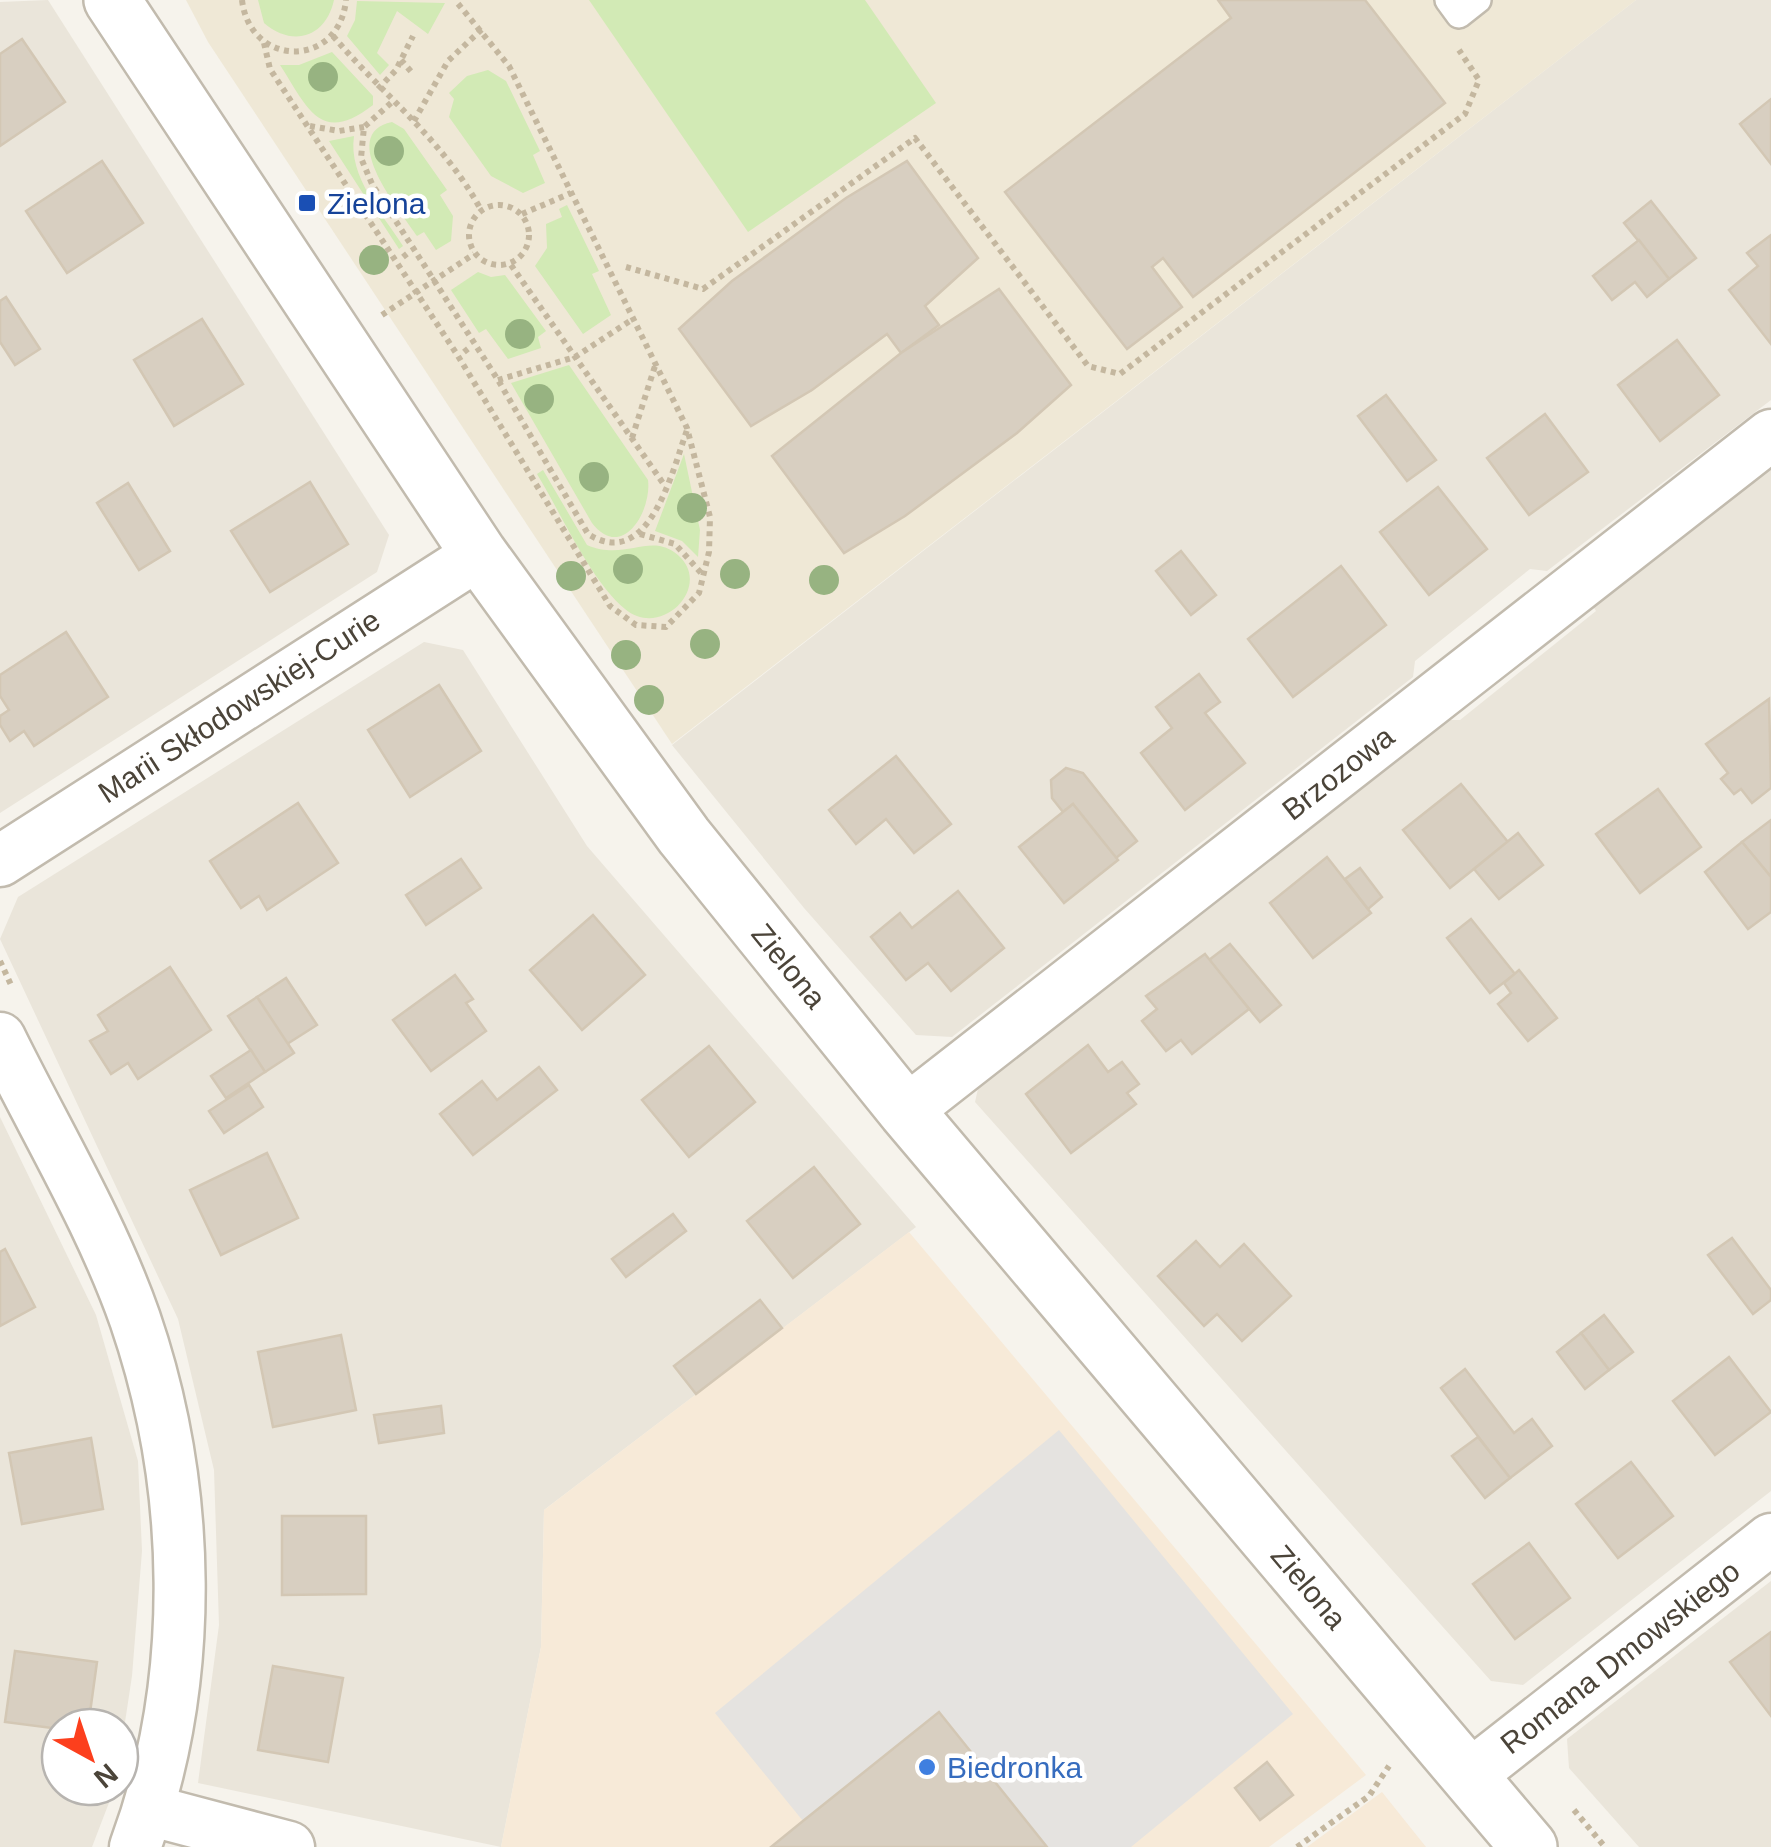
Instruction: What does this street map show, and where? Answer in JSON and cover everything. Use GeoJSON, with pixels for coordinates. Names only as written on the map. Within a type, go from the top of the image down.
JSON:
{"type":"FeatureCollection","features":[{"type":"Feature","properties":{"kind":"street","name":"Zielona"},"geometry":{"type":"LineString","coordinates":[[121,8],[480,554],[684,836],[923,1098],[1529,1847]]}},
{"type":"Feature","properties":{"kind":"street","name":"Brzozowa"},"geometry":{"type":"LineString","coordinates":[[923,1098],[1771,435]]}},
{"type":"Feature","properties":{"kind":"street","name":"Marii Skłodowskiej-Curie"},"geometry":{"type":"LineString","coordinates":[[0,860],[480,554]]}},
{"type":"Feature","properties":{"kind":"street"},"geometry":{"type":"LineString","coordinates":[[0,1038],[133,1314],[168,1439],[177,1504],[178,1614],[164,1739],[142,1829],[289,1847]]}},
{"type":"Feature","properties":{"kind":"street","name":"Romana Dmowskiego"},"geometry":{"type":"LineString","coordinates":[[1469,1776],[1771,1538]]}},
{"type":"Feature","properties":{"kind":"path"},"geometry":{"type":"LineString","coordinates":[[242,0],[248,25],[264,42],[288,52],[312,50],[333,36],[344,16],[346,0]]}},
{"type":"Feature","properties":{"kind":"path"},"geometry":{"type":"LineString","coordinates":[[264,42],[270,69],[418,293],[610,606],[636,625],[666,627],[699,593],[704,576],[710,517],[688,428],[509,66],[455,0]]}},
{"type":"Feature","properties":{"kind":"path"},"geometry":{"type":"LineString","coordinates":[[626,268],[703,289],[916,138],[1088,366],[1120,374],[1464,114],[1479,80],[1449,36],[1461,5]]}},
{"type":"Feature","properties":{"kind":"path"},"geometry":{"type":"LineString","coordinates":[[414,121],[448,62],[482,29]]}},
{"type":"Feature","properties":{"kind":"path"},"geometry":{"type":"LineString","coordinates":[[333,36],[391,103],[429,133],[481,210]]}},
{"type":"Feature","properties":{"kind":"path"},"geometry":{"type":"LineString","coordinates":[[378,89],[413,36]]}},
{"type":"Feature","properties":{"kind":"path"},"geometry":{"type":"LineString","coordinates":[[400,60],[414,75]]}},
{"type":"Feature","properties":{"kind":"path"},"geometry":{"type":"LineString","coordinates":[[308,126],[339,131],[364,128],[391,103]]}},
{"type":"Feature","properties":{"kind":"path"},"geometry":{"type":"LineString","coordinates":[[364,128],[361,158],[372,184],[498,380],[588,534],[604,544],[626,544],[640,534],[665,487],[688,428]]}},
{"type":"Feature","properties":{"kind":"path"},"geometry":{"type":"LineString","coordinates":[[522,214],[572,194]]}},
{"type":"Feature","properties":{"kind":"path"},"geometry":{"type":"LineString","coordinates":[[509,206],[522,214],[529,242],[511,264],[498,266],[474,254],[468,240],[470,222],[481,210],[509,206]]}},
{"type":"Feature","properties":{"kind":"path"},"geometry":{"type":"LineString","coordinates":[[407,300],[474,254]]}},
{"type":"Feature","properties":{"kind":"path"},"geometry":{"type":"LineString","coordinates":[[511,264],[665,487]]}},
{"type":"Feature","properties":{"kind":"path"},"geometry":{"type":"LineString","coordinates":[[498,380],[575,357],[633,320]]}},
{"type":"Feature","properties":{"kind":"path"},"geometry":{"type":"LineString","coordinates":[[632,438],[656,365]]}},
{"type":"Feature","properties":{"kind":"path"},"geometry":{"type":"LineString","coordinates":[[640,534],[675,544],[704,576]]}},
{"type":"Feature","properties":{"kind":"path"},"geometry":{"type":"LineString","coordinates":[[1297,1847],[1369,1796],[1399,1750]]}},
{"type":"Feature","properties":{"kind":"shaded area"},"geometry":{"type":"Polygon","coordinates":[[[48,0],[389,535],[377,572],[0,813],[0,2],[48,0]]]}},
{"type":"Feature","properties":{"kind":"shaded area"},"geometry":{"type":"Polygon","coordinates":[[[186,0],[1636,0],[672,744],[208,42],[186,0]]]}},
{"type":"Feature","properties":{"kind":"shaded area"},"geometry":{"type":"Polygon","coordinates":[[[1636,0],[1771,0],[1771,400],[1547,571],[1530,569],[1415,661],[1413,677],[952,1037],[916,1035],[804,908],[672,745],[1636,0]]]}},
{"type":"Feature","properties":{"kind":"shaded area"},"geometry":{"type":"Polygon","coordinates":[[[1771,463],[1771,1491],[1523,1685],[1491,1681],[975,1102],[980,1080],[1441,720],[1460,720],[1596,611],[1591,603],[1771,463]]]}},
{"type":"Feature","properties":{"kind":"shaded area"},"geometry":{"type":"Polygon","coordinates":[[[424,642],[463,650],[587,846],[916,1227],[544,1510],[541,1647],[501,1847],[198,1783],[219,1625],[214,1470],[178,1319],[0,939],[18,897],[424,642]]]}},
{"type":"Feature","properties":{"kind":"shaded area"},"geometry":{"type":"Polygon","coordinates":[[[0,1117],[96,1315],[138,1461],[142,1551],[127,1707],[40,1707],[40,1807],[107,1807],[92,1847],[0,1847],[0,1117]]]}},
{"type":"Feature","properties":{"kind":"shaded area"},"geometry":{"type":"Polygon","coordinates":[[[909,1232],[1366,1775],[1269,1847],[501,1847],[541,1647],[544,1510],[909,1232]]]}},
{"type":"Feature","properties":{"kind":"shaded area"},"geometry":{"type":"Polygon","coordinates":[[[1059,1430],[1293,1714],[1131,1847],[1047,1847],[939,1712],[803,1821],[715,1713],[1059,1430]]]}},
{"type":"Feature","properties":{"kind":"shaded area"},"geometry":{"type":"Polygon","coordinates":[[[1771,1581],[1771,1847],[1639,1847],[1569,1768],[1567,1739],[1771,1581]]]}},
{"type":"Feature","properties":{"kind":"shaded area"},"geometry":{"type":"Polygon","coordinates":[[[1382,1792],[1426,1847],[1307,1847],[1382,1792]]]}},
{"type":"Feature","properties":{"kind":"green space"},"geometry":{"type":"Polygon","coordinates":[[[258,0],[334,0],[324,23],[307,35],[297,36],[275,31],[264,23],[258,0]]]}},
{"type":"Feature","properties":{"kind":"green space"},"geometry":{"type":"Polygon","coordinates":[[[589,0],[865,0],[936,103],[748,232],[589,0]]]}},
{"type":"Feature","properties":{"kind":"green space"},"geometry":{"type":"Polygon","coordinates":[[[357,1],[445,3],[428,34],[397,11],[377,53],[389,65],[380,75],[347,36],[355,20],[357,1]]]}},
{"type":"Feature","properties":{"kind":"green space"},"geometry":{"type":"Polygon","coordinates":[[[332,52],[373,96],[373,105],[340,122],[328,122],[317,116],[280,65],[299,65],[332,52]]]}},
{"type":"Feature","properties":{"kind":"green space"},"geometry":{"type":"Polygon","coordinates":[[[488,70],[506,81],[540,151],[533,155],[545,183],[523,193],[491,176],[449,117],[454,99],[449,93],[467,76],[488,70]]]}},
{"type":"Feature","properties":{"kind":"green space"},"geometry":{"type":"Polygon","coordinates":[[[392,122],[404,129],[447,190],[440,195],[453,216],[451,241],[436,250],[424,232],[417,236],[387,193],[371,157],[370,142],[376,129],[392,122]]]}},
{"type":"Feature","properties":{"kind":"green space"},"geometry":{"type":"Polygon","coordinates":[[[354,136],[361,180],[403,246],[399,249],[329,141],[354,136]]]}},
{"type":"Feature","properties":{"kind":"green space"},"geometry":{"type":"Polygon","coordinates":[[[567,205],[599,271],[592,274],[611,315],[583,334],[535,266],[547,248],[546,224],[562,217],[559,209],[567,205]]]}},
{"type":"Feature","properties":{"kind":"green space"},"geometry":{"type":"Polygon","coordinates":[[[478,272],[491,277],[505,275],[546,331],[538,337],[541,348],[508,359],[486,329],[479,333],[451,290],[478,272]]]}},
{"type":"Feature","properties":{"kind":"green space"},"geometry":{"type":"Polygon","coordinates":[[[569,365],[648,480],[640,518],[624,535],[603,534],[592,523],[511,383],[569,365]]]}},
{"type":"Feature","properties":{"kind":"green space"},"geometry":{"type":"Polygon","coordinates":[[[684,454],[700,530],[698,557],[682,541],[655,531],[684,454]]]}},
{"type":"Feature","properties":{"kind":"green space"},"geometry":{"type":"Polygon","coordinates":[[[543,470],[587,545],[613,550],[655,546],[674,552],[686,564],[690,578],[680,604],[655,618],[640,617],[625,609],[588,564],[537,474],[543,470]]]}},
{"type":"Feature","properties":{"kind":"building"},"geometry":{"type":"Polygon","coordinates":[[[1218,0],[1365,0],[1445,103],[1193,297],[1163,258],[1152,267],[1182,307],[1127,349],[1005,192],[1231,18],[1218,0]]]}},
{"type":"Feature","properties":{"kind":"building"},"geometry":{"type":"Polygon","coordinates":[[[22,39],[65,102],[0,146],[0,54],[22,39]]]}},
{"type":"Feature","properties":{"kind":"building"},"geometry":{"type":"Polygon","coordinates":[[[1771,99],[1771,164],[1740,124],[1771,99]]]}},
{"type":"Feature","properties":{"kind":"building"},"geometry":{"type":"Polygon","coordinates":[[[102,161],[143,223],[67,273],[26,211],[102,161]]]}},
{"type":"Feature","properties":{"kind":"building"},"geometry":{"type":"Polygon","coordinates":[[[907,161],[978,258],[925,306],[939,325],[901,353],[887,334],[812,390],[751,426],[679,329],[732,281],[846,198],[907,161]]]}},
{"type":"Feature","properties":{"kind":"building"},"geometry":{"type":"Polygon","coordinates":[[[1651,201],[1696,258],[1669,279],[1624,223],[1651,201]]]}},
{"type":"Feature","properties":{"kind":"building"},"geometry":{"type":"Polygon","coordinates":[[[1771,235],[1771,344],[1729,290],[1758,266],[1747,253],[1771,235]]]}},
{"type":"Feature","properties":{"kind":"building"},"geometry":{"type":"Polygon","coordinates":[[[1639,240],[1669,279],[1647,297],[1635,282],[1612,300],[1593,276],[1639,240]]]}},
{"type":"Feature","properties":{"kind":"building"},"geometry":{"type":"Polygon","coordinates":[[[999,289],[1071,385],[1017,433],[905,516],[844,553],[772,456],[901,353],[999,289]]]}},
{"type":"Feature","properties":{"kind":"building"},"geometry":{"type":"Polygon","coordinates":[[[6,297],[40,349],[15,365],[0,342],[0,301],[6,297]]]}},
{"type":"Feature","properties":{"kind":"building"},"geometry":{"type":"Polygon","coordinates":[[[202,319],[243,384],[174,426],[134,360],[202,319]]]}},
{"type":"Feature","properties":{"kind":"building"},"geometry":{"type":"Polygon","coordinates":[[[1677,340],[1719,395],[1660,441],[1618,385],[1677,340]]]}},
{"type":"Feature","properties":{"kind":"building"},"geometry":{"type":"Polygon","coordinates":[[[1386,395],[1436,460],[1407,481],[1358,416],[1386,395]]]}},
{"type":"Feature","properties":{"kind":"building"},"geometry":{"type":"Polygon","coordinates":[[[1545,414],[1588,472],[1529,515],[1487,458],[1545,414]]]}},
{"type":"Feature","properties":{"kind":"building"},"geometry":{"type":"Polygon","coordinates":[[[310,482],[348,544],[270,592],[231,531],[310,482]]]}},
{"type":"Feature","properties":{"kind":"building"},"geometry":{"type":"Polygon","coordinates":[[[128,483],[170,551],[139,570],[97,503],[128,483]]]}},
{"type":"Feature","properties":{"kind":"building"},"geometry":{"type":"Polygon","coordinates":[[[1438,487],[1487,549],[1429,595],[1380,532],[1438,487]]]}},
{"type":"Feature","properties":{"kind":"building"},"geometry":{"type":"Polygon","coordinates":[[[1181,551],[1216,595],[1191,615],[1156,571],[1181,551]]]}},
{"type":"Feature","properties":{"kind":"building"},"geometry":{"type":"Polygon","coordinates":[[[1341,566],[1386,625],[1293,697],[1248,639],[1341,566]]]}},
{"type":"Feature","properties":{"kind":"building"},"geometry":{"type":"Polygon","coordinates":[[[66,632],[108,697],[34,746],[24,731],[10,741],[0,725],[0,716],[9,710],[0,696],[0,675],[66,632]]]}},
{"type":"Feature","properties":{"kind":"building"},"geometry":{"type":"Polygon","coordinates":[[[1199,674],[1220,702],[1205,713],[1245,763],[1185,810],[1141,753],[1172,728],[1156,707],[1199,674]]]}},
{"type":"Feature","properties":{"kind":"building"},"geometry":{"type":"Polygon","coordinates":[[[439,685],[481,751],[410,797],[368,730],[439,685]]]}},
{"type":"Feature","properties":{"kind":"building"},"geometry":{"type":"Polygon","coordinates":[[[1769,699],[1771,788],[1752,803],[1741,789],[1734,794],[1721,779],[1728,773],[1706,744],[1769,699]]]}},
{"type":"Feature","properties":{"kind":"building"},"geometry":{"type":"Polygon","coordinates":[[[896,756],[951,824],[914,853],[886,819],[856,844],[829,810],[896,756]]]}},
{"type":"Feature","properties":{"kind":"building"},"geometry":{"type":"Polygon","coordinates":[[[1066,768],[1083,773],[1137,841],[1116,858],[1073,804],[1063,812],[1052,798],[1051,780],[1066,768]]]}},
{"type":"Feature","properties":{"kind":"building"},"geometry":{"type":"Polygon","coordinates":[[[1461,784],[1508,842],[1450,888],[1403,830],[1461,784]]]}},
{"type":"Feature","properties":{"kind":"building"},"geometry":{"type":"Polygon","coordinates":[[[1658,789],[1701,847],[1640,893],[1596,834],[1658,789]]]}},
{"type":"Feature","properties":{"kind":"building"},"geometry":{"type":"Polygon","coordinates":[[[298,803],[338,863],[267,910],[259,896],[241,908],[210,861],[298,803]]]}},
{"type":"Feature","properties":{"kind":"building"},"geometry":{"type":"Polygon","coordinates":[[[1073,804],[1118,860],[1064,903],[1019,847],[1073,804]]]}},
{"type":"Feature","properties":{"kind":"building"},"geometry":{"type":"Polygon","coordinates":[[[1771,820],[1771,877],[1742,842],[1771,820]]]}},
{"type":"Feature","properties":{"kind":"building"},"geometry":{"type":"Polygon","coordinates":[[[1518,833],[1543,865],[1499,899],[1474,869],[1518,833]]]}},
{"type":"Feature","properties":{"kind":"building"},"geometry":{"type":"Polygon","coordinates":[[[1742,842],[1771,877],[1771,912],[1748,929],[1705,872],[1742,842]]]}},
{"type":"Feature","properties":{"kind":"building"},"geometry":{"type":"Polygon","coordinates":[[[1327,857],[1371,913],[1313,958],[1270,903],[1327,857]]]}},
{"type":"Feature","properties":{"kind":"building"},"geometry":{"type":"Polygon","coordinates":[[[461,859],[481,888],[426,925],[406,895],[461,859]]]}},
{"type":"Feature","properties":{"kind":"building"},"geometry":{"type":"Polygon","coordinates":[[[1360,868],[1382,897],[1368,909],[1345,879],[1360,868]]]}},
{"type":"Feature","properties":{"kind":"building"},"geometry":{"type":"Polygon","coordinates":[[[958,891],[1004,948],[951,991],[928,963],[906,980],[871,937],[900,913],[912,928],[958,891]]]}},
{"type":"Feature","properties":{"kind":"building"},"geometry":{"type":"Polygon","coordinates":[[[593,915],[645,975],[582,1030],[530,970],[593,915]]]}},
{"type":"Feature","properties":{"kind":"building"},"geometry":{"type":"Polygon","coordinates":[[[1471,919],[1515,974],[1490,993],[1447,938],[1471,919]]]}},
{"type":"Feature","properties":{"kind":"building"},"geometry":{"type":"Polygon","coordinates":[[[1230,944],[1281,1005],[1260,1022],[1209,960],[1230,944]]]}},
{"type":"Feature","properties":{"kind":"building"},"geometry":{"type":"Polygon","coordinates":[[[1205,954],[1249,1009],[1192,1054],[1181,1040],[1166,1051],[1142,1021],[1157,1009],[1146,996],[1205,954]]]}},
{"type":"Feature","properties":{"kind":"building"},"geometry":{"type":"Polygon","coordinates":[[[170,967],[211,1030],[138,1079],[128,1063],[111,1074],[90,1041],[108,1031],[98,1015],[170,967]]]}},
{"type":"Feature","properties":{"kind":"building"},"geometry":{"type":"Polygon","coordinates":[[[1519,970],[1557,1018],[1528,1041],[1498,1004],[1511,993],[1504,983],[1519,970]]]}},
{"type":"Feature","properties":{"kind":"building"},"geometry":{"type":"Polygon","coordinates":[[[455,975],[473,999],[466,1003],[486,1031],[431,1071],[393,1020],[455,975]]]}},
{"type":"Feature","properties":{"kind":"building"},"geometry":{"type":"Polygon","coordinates":[[[286,978],[317,1025],[287,1044],[257,997],[286,978]]]}},
{"type":"Feature","properties":{"kind":"building"},"geometry":{"type":"Polygon","coordinates":[[[257,997],[294,1053],[265,1072],[228,1016],[257,997]]]}},
{"type":"Feature","properties":{"kind":"building"},"geometry":{"type":"Polygon","coordinates":[[[1088,1045],[1108,1072],[1122,1062],[1139,1084],[1127,1093],[1136,1104],[1071,1153],[1026,1094],[1088,1045]]]}},
{"type":"Feature","properties":{"kind":"building"},"geometry":{"type":"Polygon","coordinates":[[[709,1046],[755,1102],[689,1157],[642,1100],[709,1046]]]}},
{"type":"Feature","properties":{"kind":"building"},"geometry":{"type":"Polygon","coordinates":[[[251,1050],[265,1072],[226,1098],[211,1076],[251,1050]]]}},
{"type":"Feature","properties":{"kind":"building"},"geometry":{"type":"Polygon","coordinates":[[[539,1067],[557,1090],[473,1155],[440,1114],[482,1081],[497,1100],[539,1067]]]}},
{"type":"Feature","properties":{"kind":"building"},"geometry":{"type":"Polygon","coordinates":[[[249,1085],[263,1107],[224,1133],[209,1111],[249,1085]]]}},
{"type":"Feature","properties":{"kind":"building"},"geometry":{"type":"Polygon","coordinates":[[[267,1153],[298,1218],[221,1255],[190,1190],[267,1153]]]}},
{"type":"Feature","properties":{"kind":"building"},"geometry":{"type":"Polygon","coordinates":[[[814,1167],[860,1224],[793,1278],[747,1221],[814,1167]]]}},
{"type":"Feature","properties":{"kind":"building"},"geometry":{"type":"Polygon","coordinates":[[[673,1214],[686,1231],[626,1277],[612,1259],[673,1214]]]}},
{"type":"Feature","properties":{"kind":"building"},"geometry":{"type":"Polygon","coordinates":[[[1732,1238],[1771,1290],[1771,1300],[1753,1314],[1708,1255],[1732,1238]]]}},
{"type":"Feature","properties":{"kind":"building"},"geometry":{"type":"Polygon","coordinates":[[[1196,1241],[1220,1267],[1244,1244],[1291,1296],[1242,1341],[1217,1314],[1204,1326],[1158,1276],[1196,1241]]]}},
{"type":"Feature","properties":{"kind":"building"},"geometry":{"type":"Polygon","coordinates":[[[5,1249],[35,1307],[0,1326],[0,1252],[5,1249]]]}},
{"type":"Feature","properties":{"kind":"building"},"geometry":{"type":"Polygon","coordinates":[[[760,1300],[782,1328],[696,1394],[674,1366],[760,1300]]]}},
{"type":"Feature","properties":{"kind":"building"},"geometry":{"type":"Polygon","coordinates":[[[1604,1315],[1633,1352],[1609,1370],[1581,1333],[1604,1315]]]}},
{"type":"Feature","properties":{"kind":"building"},"geometry":{"type":"Polygon","coordinates":[[[1581,1333],[1609,1370],[1585,1389],[1557,1352],[1581,1333]]]}},
{"type":"Feature","properties":{"kind":"building"},"geometry":{"type":"Polygon","coordinates":[[[341,1335],[356,1410],[273,1427],[258,1352],[341,1335]]]}},
{"type":"Feature","properties":{"kind":"building"},"geometry":{"type":"Polygon","coordinates":[[[1729,1357],[1771,1412],[1715,1455],[1673,1401],[1729,1357]]]}},
{"type":"Feature","properties":{"kind":"building"},"geometry":{"type":"Polygon","coordinates":[[[1465,1369],[1514,1433],[1532,1419],[1552,1446],[1510,1478],[1441,1388],[1465,1369]]]}},
{"type":"Feature","properties":{"kind":"building"},"geometry":{"type":"Polygon","coordinates":[[[441,1406],[444,1433],[379,1443],[374,1415],[441,1406]]]}},
{"type":"Feature","properties":{"kind":"building"},"geometry":{"type":"Polygon","coordinates":[[[1478,1437],[1510,1478],[1485,1498],[1452,1456],[1478,1437]]]}},
{"type":"Feature","properties":{"kind":"building"},"geometry":{"type":"Polygon","coordinates":[[[91,1438],[103,1509],[22,1524],[9,1453],[91,1438]]]}},
{"type":"Feature","properties":{"kind":"building"},"geometry":{"type":"Polygon","coordinates":[[[1631,1462],[1673,1516],[1618,1558],[1576,1504],[1631,1462]]]}},
{"type":"Feature","properties":{"kind":"building"},"geometry":{"type":"Polygon","coordinates":[[[282,1516],[366,1516],[366,1594],[282,1595],[282,1516]]]}},
{"type":"Feature","properties":{"kind":"building"},"geometry":{"type":"Polygon","coordinates":[[[1529,1543],[1570,1598],[1515,1639],[1473,1584],[1529,1543]]]}},
{"type":"Feature","properties":{"kind":"building"},"geometry":{"type":"Polygon","coordinates":[[[1771,1632],[1771,1716],[1730,1662],[1771,1632]]]}},
{"type":"Feature","properties":{"kind":"building"},"geometry":{"type":"Polygon","coordinates":[[[15,1651],[97,1662],[91,1707],[40,1707],[40,1726],[5,1722],[15,1651]]]}},
{"type":"Feature","properties":{"kind":"building"},"geometry":{"type":"Polygon","coordinates":[[[273,1666],[343,1678],[328,1762],[258,1750],[273,1666]]]}},
{"type":"Feature","properties":{"kind":"building","name":"Biedronka"},"geometry":{"type":"Polygon","coordinates":[[[939,1712],[1047,1847],[771,1847],[803,1821],[939,1712]]]}},
{"type":"Feature","properties":{"kind":"building"},"geometry":{"type":"Polygon","coordinates":[[[1267,1762],[1293,1795],[1260,1820],[1235,1788],[1267,1762]]]}},
{"type":"Feature","properties":{"kind":"place","name":"Zielona"},"geometry":{"type":"Point","coordinates":[307,203]}},
{"type":"Feature","properties":{"kind":"place","name":"Biedronka"},"geometry":{"type":"Point","coordinates":[927,1767]}}]}
